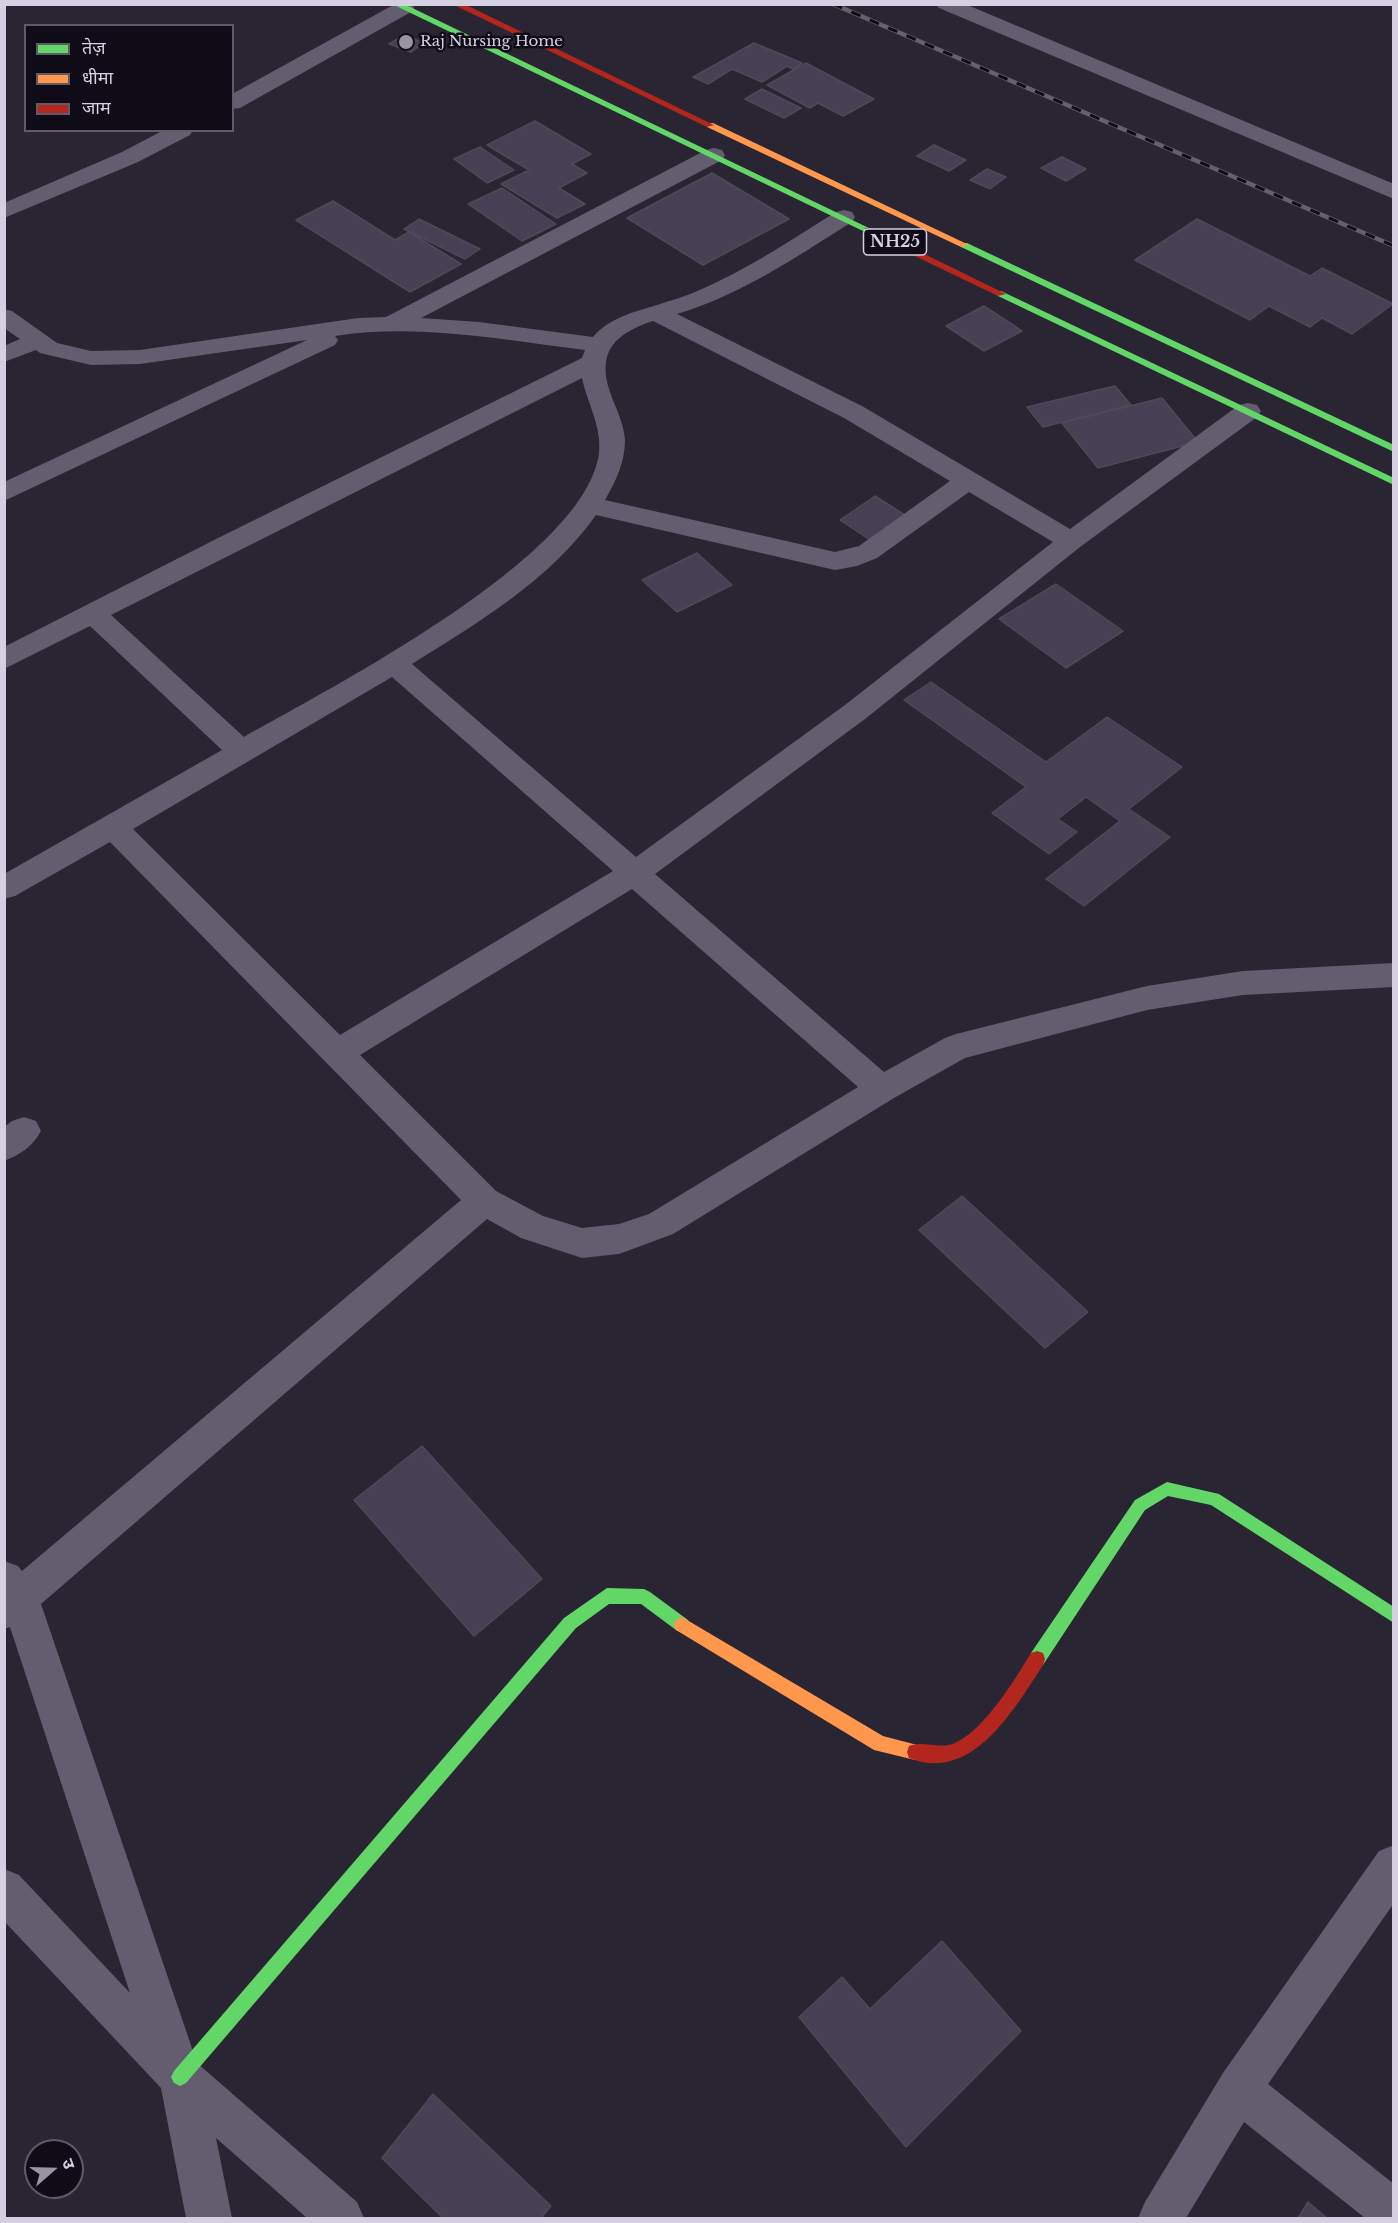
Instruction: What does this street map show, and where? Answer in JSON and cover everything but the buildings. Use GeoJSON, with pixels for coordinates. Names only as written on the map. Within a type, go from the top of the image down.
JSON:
{"type":"FeatureCollection","features":[{"type":"Feature","properties":{"kind":"main road","name":"NH25"},"geometry":{"type":"LineString","coordinates":[[456,4],[1394,449]]}},
{"type":"Feature","properties":{"kind":"main road","name":"NH25"},"geometry":{"type":"LineString","coordinates":[[400,6],[1394,482]]}},
{"type":"Feature","properties":{"kind":"main road"},"geometry":{"type":"LineString","coordinates":[[180,2077],[570,1623],[607,1596],[644,1597],[678,1623],[880,1744],[930,1756],[961,1749],[985,1728],[1017,1690],[1085,1584],[1140,1505],[1167,1489],[1214,1499],[1394,1617]]}},
{"type":"Feature","properties":{"kind":"street"},"geometry":{"type":"LineString","coordinates":[[946,4],[1394,192]]}},
{"type":"Feature","properties":{"kind":"street"},"geometry":{"type":"LineString","coordinates":[[234,102],[400,6]]}},
{"type":"Feature","properties":{"kind":"street"},"geometry":{"type":"LineString","coordinates":[[4,211],[130,158],[178,132]]}},
{"type":"Feature","properties":{"kind":"street"},"geometry":{"type":"LineString","coordinates":[[391,323],[714,155]]}},
{"type":"Feature","properties":{"kind":"street"},"geometry":{"type":"LineString","coordinates":[[4,888],[394,663],[529,572],[571,530],[590,505],[611,460],[613,440],[611,429],[593,380],[596,354],[608,335],[622,325],[717,292],[744,279],[844,217]]}},
{"type":"Feature","properties":{"kind":"street"},"geometry":{"type":"LineString","coordinates":[[657,314],[853,412],[1071,541]]}},
{"type":"Feature","properties":{"kind":"street"},"geometry":{"type":"LineString","coordinates":[[4,316],[36,341],[49,348],[91,358],[117,358],[358,325],[391,323],[446,326],[596,354]]}},
{"type":"Feature","properties":{"kind":"street"},"geometry":{"type":"LineString","coordinates":[[4,493],[358,325]]}},
{"type":"Feature","properties":{"kind":"street"},"geometry":{"type":"LineString","coordinates":[[4,355],[36,341]]}},
{"type":"Feature","properties":{"kind":"street"},"geometry":{"type":"LineString","coordinates":[[4,659],[596,354]]}},
{"type":"Feature","properties":{"kind":"street"},"geometry":{"type":"LineString","coordinates":[[338,1052],[636,872],[855,712],[1071,541],[1248,411]]}},
{"type":"Feature","properties":{"kind":"street"},"geometry":{"type":"LineString","coordinates":[[590,505],[835,561],[868,552],[968,480]]}},
{"type":"Feature","properties":{"kind":"street"},"geometry":{"type":"LineString","coordinates":[[93,614],[242,752]]}},
{"type":"Feature","properties":{"kind":"street"},"geometry":{"type":"LineString","coordinates":[[394,663],[882,1089]]}},
{"type":"Feature","properties":{"kind":"street"},"geometry":{"type":"LineString","coordinates":[[113,827],[484,1201],[533,1228],[582,1243],[619,1239],[661,1224],[882,1089],[956,1047],[1148,998],[1243,983],[1394,975]]}},
{"type":"Feature","properties":{"kind":"street"},"geometry":{"type":"LineString","coordinates":[[209,2218],[200,2165],[180,2077],[10,1596],[484,1201]]}},
{"type":"Feature","properties":{"kind":"street"},"geometry":{"type":"LineString","coordinates":[[1161,2218],[1239,2090],[1394,1866]]}},
{"type":"Feature","properties":{"kind":"street"},"geometry":{"type":"LineString","coordinates":[[4,1890],[180,2077],[341,2218]]}},
{"type":"Feature","properties":{"kind":"street"},"geometry":{"type":"LineString","coordinates":[[1239,2090],[1394,2213]]}},
{"type":"Feature","properties":{"kind":"railway"},"geometry":{"type":"LineString","coordinates":[[833,4],[1394,246]]}},
{"type":"Feature","properties":{"kind":"traffic: fast"},"geometry":{"type":"LineString","coordinates":[[396,4],[868,230]]}},
{"type":"Feature","properties":{"kind":"traffic: fast"},"geometry":{"type":"LineString","coordinates":[[964,245],[1394,449]]}},
{"type":"Feature","properties":{"kind":"traffic: fast"},"geometry":{"type":"LineString","coordinates":[[1001,294],[1394,482]]}},
{"type":"Feature","properties":{"kind":"traffic: fast"},"geometry":{"type":"LineString","coordinates":[[1037,1659],[1140,1505],[1167,1489],[1214,1499],[1394,1616]]}},
{"type":"Feature","properties":{"kind":"traffic: fast"},"geometry":{"type":"LineString","coordinates":[[180,2077],[570,1623],[607,1596],[644,1597],[682,1625]]}},
{"type":"Feature","properties":{"kind":"traffic: slow"},"geometry":{"type":"LineString","coordinates":[[710,125],[964,245]]}},
{"type":"Feature","properties":{"kind":"traffic: slow"},"geometry":{"type":"LineString","coordinates":[[682,1625],[880,1744],[915,1752]]}},
{"type":"Feature","properties":{"kind":"traffic: jam"},"geometry":{"type":"LineString","coordinates":[[456,4],[710,125]]}},
{"type":"Feature","properties":{"kind":"traffic: jam"},"geometry":{"type":"LineString","coordinates":[[868,230],[1001,294]]}},
{"type":"Feature","properties":{"kind":"traffic: jam"},"geometry":{"type":"LineString","coordinates":[[915,1752],[932,1755],[944,1754],[961,1749],[971,1742],[1003,1708],[1037,1659]]}},
{"type":"Feature","properties":{"kind":"place","name":"Raj Nursing Home"},"geometry":{"type":"Point","coordinates":[406,42]}}]}
